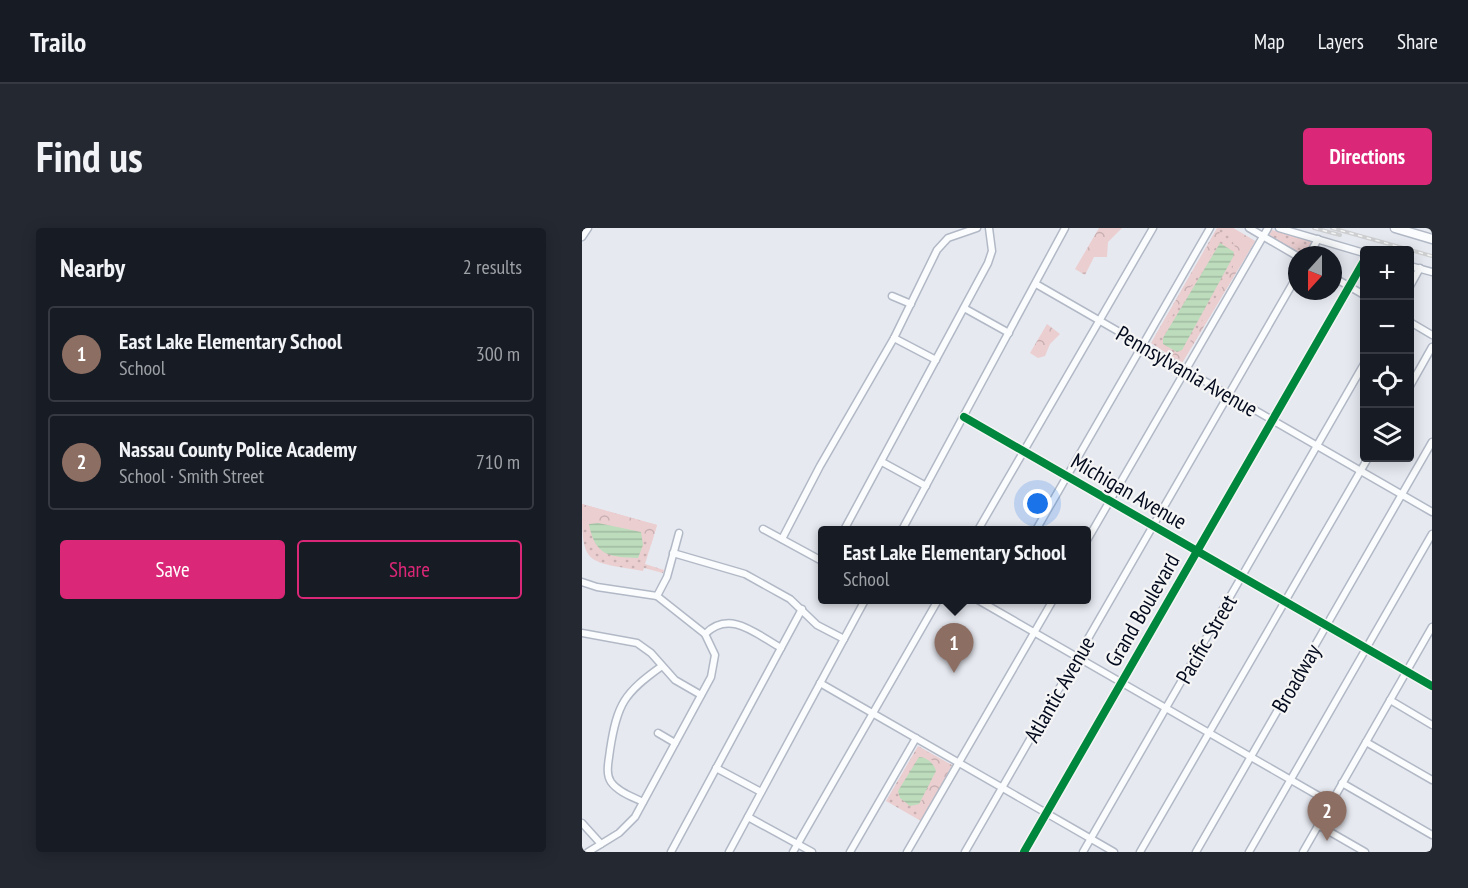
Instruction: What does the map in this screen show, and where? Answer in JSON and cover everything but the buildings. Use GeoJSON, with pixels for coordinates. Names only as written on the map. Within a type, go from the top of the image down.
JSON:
{"type":"FeatureCollection","features":[{"type":"Feature","properties":{"kind":"highway"},"geometry":{"type":"LineString","coordinates":[[1395,228],[1432,239]]}},
{"type":"Feature","properties":{"kind":"street"},"geometry":{"type":"LineString","coordinates":[[582,237],[588,228]]}},
{"type":"Feature","properties":{"kind":"street"},"geometry":{"type":"LineString","coordinates":[[782,539],[820,466],[894,338],[941,245],[957,234],[977,228]]}},
{"type":"Feature","properties":{"kind":"street"},"geometry":{"type":"LineString","coordinates":[[847,526],[991,255],[989,228]]}},
{"type":"Feature","properties":{"kind":"street"},"geometry":{"type":"LineString","coordinates":[[905,526],[1065,228]]}},
{"type":"Feature","properties":{"kind":"street"},"geometry":{"type":"LineString","coordinates":[[981,526],[1153,228]]}},
{"type":"Feature","properties":{"kind":"street"},"geometry":{"type":"LineString","coordinates":[[1039,526],[1210,228]]}},
{"type":"Feature","properties":{"kind":"street"},"geometry":{"type":"LineString","coordinates":[[1249,228],[1288,251]]}},
{"type":"Feature","properties":{"kind":"street"},"geometry":{"type":"LineString","coordinates":[[1091,533],[1268,228]]}},
{"type":"Feature","properties":{"kind":"street"},"geometry":{"type":"LineString","coordinates":[[1279,228],[1360,252]]}},
{"type":"Feature","properties":{"kind":"street"},"geometry":{"type":"LineString","coordinates":[[1314,246],[1318,239]]}},
{"type":"Feature","properties":{"kind":"street"},"geometry":{"type":"LineString","coordinates":[[1414,267],[1432,272]]}},
{"type":"Feature","properties":{"kind":"street"},"geometry":{"type":"LineString","coordinates":[[1414,278],[1419,268]]}},
{"type":"Feature","properties":{"kind":"street","name":"Grand Boulevard"},"geometry":{"type":"LineString","coordinates":[[1023,852],[1360,270]]}},
{"type":"Feature","properties":{"kind":"street"},"geometry":{"type":"LineString","coordinates":[[1342,282],[1360,292]]}},
{"type":"Feature","properties":{"kind":"street","name":"Pennsylvania Avenue"},"geometry":{"type":"LineString","coordinates":[[1036,284],[1432,512]]}},
{"type":"Feature","properties":{"kind":"street","name":"Atlantic Avenue"},"geometry":{"type":"LineString","coordinates":[[965,852],[1288,292]]}},
{"type":"Feature","properties":{"kind":"street"},"geometry":{"type":"LineString","coordinates":[[892,296],[911,304]]}},
{"type":"Feature","properties":{"kind":"street"},"geometry":{"type":"LineString","coordinates":[[964,308],[1009,333]]}},
{"type":"Feature","properties":{"kind":"street"},"geometry":{"type":"LineString","coordinates":[[1414,324],[1432,335]]}},
{"type":"Feature","properties":{"kind":"street"},"geometry":{"type":"LineString","coordinates":[[894,338],[936,360]]}},
{"type":"Feature","properties":{"kind":"street"},"geometry":{"type":"LineString","coordinates":[[1414,379],[1432,347]]}},
{"type":"Feature","properties":{"kind":"street","name":"Pacific Street"},"geometry":{"type":"LineString","coordinates":[[1083,852],[1360,373]]}},
{"type":"Feature","properties":{"kind":"street","name":"Michigan Avenue"},"geometry":{"type":"LineString","coordinates":[[964,417],[1432,686]]}},
{"type":"Feature","properties":{"kind":"street","name":"Broadway"},"geometry":{"type":"LineString","coordinates":[[1196,852],[1432,442]]}},
{"type":"Feature","properties":{"kind":"street"},"geometry":{"type":"LineString","coordinates":[[882,462],[926,486]]}},
{"type":"Feature","properties":{"kind":"street"},"geometry":{"type":"LineString","coordinates":[[1140,852],[1366,462]]}},
{"type":"Feature","properties":{"kind":"street"},"geometry":{"type":"LineString","coordinates":[[763,529],[818,559]]}},
{"type":"Feature","properties":{"kind":"street"},"geometry":{"type":"LineString","coordinates":[[657,596],[667,577],[679,533]]}},
{"type":"Feature","properties":{"kind":"street"},"geometry":{"type":"LineString","coordinates":[[1249,852],[1432,534]]}},
{"type":"Feature","properties":{"kind":"street"},"geometry":{"type":"LineString","coordinates":[[674,553],[745,574],[790,599],[817,624],[844,639]]}},
{"type":"Feature","properties":{"kind":"street"},"geometry":{"type":"LineString","coordinates":[[582,582],[597,587],[657,596],[705,634],[713,649],[715,664],[702,694],[643,802],[625,828],[588,852]]}},
{"type":"Feature","properties":{"kind":"street"},"geometry":{"type":"LineString","coordinates":[[729,852],[863,604]]}},
{"type":"Feature","properties":{"kind":"street"},"geometry":{"type":"LineString","coordinates":[[792,852],[936,604]]}},
{"type":"Feature","properties":{"kind":"street"},"geometry":{"type":"LineString","coordinates":[[986,604],[1331,803]]}},
{"type":"Feature","properties":{"kind":"street"},"geometry":{"type":"LineString","coordinates":[[907,852],[1051,604]]}},
{"type":"Feature","properties":{"kind":"street"},"geometry":{"type":"LineString","coordinates":[[671,852],[802,609]]}},
{"type":"Feature","properties":{"kind":"street"},"geometry":{"type":"LineString","coordinates":[[705,634],[716,624],[730,621],[781,648]]}},
{"type":"Feature","properties":{"kind":"street"},"geometry":{"type":"LineString","coordinates":[[1303,852],[1432,627]]}},
{"type":"Feature","properties":{"kind":"street"},"geometry":{"type":"LineString","coordinates":[[582,634],[637,643],[651,653],[675,680],[702,694]]}},
{"type":"Feature","properties":{"kind":"street"},"geometry":{"type":"LineString","coordinates":[[643,802],[619,789],[610,781],[608,771],[610,754],[615,719],[622,701],[637,684],[662,666]]}},
{"type":"Feature","properties":{"kind":"street"},"geometry":{"type":"LineString","coordinates":[[820,683],[1114,852]]}},
{"type":"Feature","properties":{"kind":"street"},"geometry":{"type":"LineString","coordinates":[[1390,700],[1432,725]]}},
{"type":"Feature","properties":{"kind":"street"},"geometry":{"type":"LineString","coordinates":[[658,733],[675,743]]}},
{"type":"Feature","properties":{"kind":"street"},"geometry":{"type":"LineString","coordinates":[[850,852],[916,738]]}},
{"type":"Feature","properties":{"kind":"street"},"geometry":{"type":"LineString","coordinates":[[1366,742],[1432,780]]}},
{"type":"Feature","properties":{"kind":"street"},"geometry":{"type":"LineString","coordinates":[[716,768],[761,792]]}},
{"type":"Feature","properties":{"kind":"street"},"geometry":{"type":"LineString","coordinates":[[1342,783],[1432,835]]}},
{"type":"Feature","properties":{"kind":"street"},"geometry":{"type":"LineString","coordinates":[[748,817],[812,852]]}},
{"type":"Feature","properties":{"kind":"street"},"geometry":{"type":"LineString","coordinates":[[582,824],[601,843]]}},
{"type":"Feature","properties":{"kind":"street"},"geometry":{"type":"LineString","coordinates":[[1318,825],[1365,852]]}},
{"type":"Feature","properties":{"kind":"green space"},"geometry":{"type":"Polygon","coordinates":[[[1099,228],[1122,228],[1108,242],[1107,257],[1094,257],[1085,275],[1075,269],[1099,228]]]}},
{"type":"Feature","properties":{"kind":"green space"},"geometry":{"type":"Polygon","coordinates":[[[1217,228],[1233,228],[1255,241],[1182,363],[1151,343],[1217,228]]]}},
{"type":"Feature","properties":{"kind":"green space"},"geometry":{"type":"Polygon","coordinates":[[[1218,228],[1220,234],[1218,243],[1171,318],[1154,338],[1218,228]]]}},
{"type":"Feature","properties":{"kind":"green space"},"geometry":{"type":"Polygon","coordinates":[[[1226,228],[1233,228],[1255,241],[1182,363],[1171,357],[1172,355],[1188,345],[1232,270],[1237,251],[1226,228]]]}},
{"type":"Feature","properties":{"kind":"green space"},"geometry":{"type":"Polygon","coordinates":[[[1272,230],[1312,243],[1310,246],[1288,246],[1288,248],[1268,237],[1272,230]]]}},
{"type":"Feature","properties":{"kind":"green space"},"geometry":{"type":"Polygon","coordinates":[[[1047,324],[1060,334],[1050,344],[1045,356],[1038,358],[1030,353],[1047,324]]]}},
{"type":"Feature","properties":{"kind":"green space"},"geometry":{"type":"Polygon","coordinates":[[[582,504],[657,525],[645,564],[664,570],[663,573],[644,568],[643,571],[609,565],[590,557],[583,539],[582,504]]]}},
{"type":"Feature","properties":{"kind":"green space"},"geometry":{"type":"Polygon","coordinates":[[[582,504],[657,525],[651,545],[648,534],[589,524],[582,518],[582,504]]]}},
{"type":"Feature","properties":{"kind":"green space"},"geometry":{"type":"Polygon","coordinates":[[[918,746],[952,765],[921,821],[886,801],[918,746]]]}},
{"type":"Feature","properties":{"kind":"green space"},"geometry":{"type":"Polygon","coordinates":[[[919,747],[951,767],[921,821],[916,811],[938,769],[937,763],[922,754],[918,756],[898,791],[890,797],[919,747]]]}},
{"type":"Feature","properties":{"kind":"shaded area"},"geometry":{"type":"Polygon","coordinates":[[[1220,243],[1234,252],[1233,257],[1182,350],[1177,352],[1163,344],[1163,338],[1220,243]]]}},
{"type":"Feature","properties":{"kind":"shaded area"},"geometry":{"type":"Polygon","coordinates":[[[598,523],[641,532],[643,545],[638,558],[619,557],[599,549],[589,524],[598,523]]]}},
{"type":"Feature","properties":{"kind":"shaded area"},"geometry":{"type":"Polygon","coordinates":[[[919,757],[929,761],[936,771],[919,804],[910,806],[900,798],[898,791],[919,757]]]}},
{"type":"Feature","properties":{"kind":"railway"},"geometry":{"type":"LineString","coordinates":[[1314,228],[1340,235]]}},
{"type":"Feature","properties":{"kind":"railway"},"geometry":{"type":"LineString","coordinates":[[1332,228],[1432,256]]}},
{"type":"Feature","properties":{"kind":"cycle path"},"geometry":{"type":"LineString","coordinates":[[1024,852],[1360,268]]}},
{"type":"Feature","properties":{"kind":"cycle path"},"geometry":{"type":"LineString","coordinates":[[964,417],[1432,686]]}},
{"type":"Feature","properties":{"kind":"place","name":"East Lake Elementary School"},"geometry":{"type":"Point","coordinates":[954,673]}},
{"type":"Feature","properties":{"kind":"place","name":"Nassau County Police Academy"},"geometry":{"type":"Point","coordinates":[1327,841]}}]}
